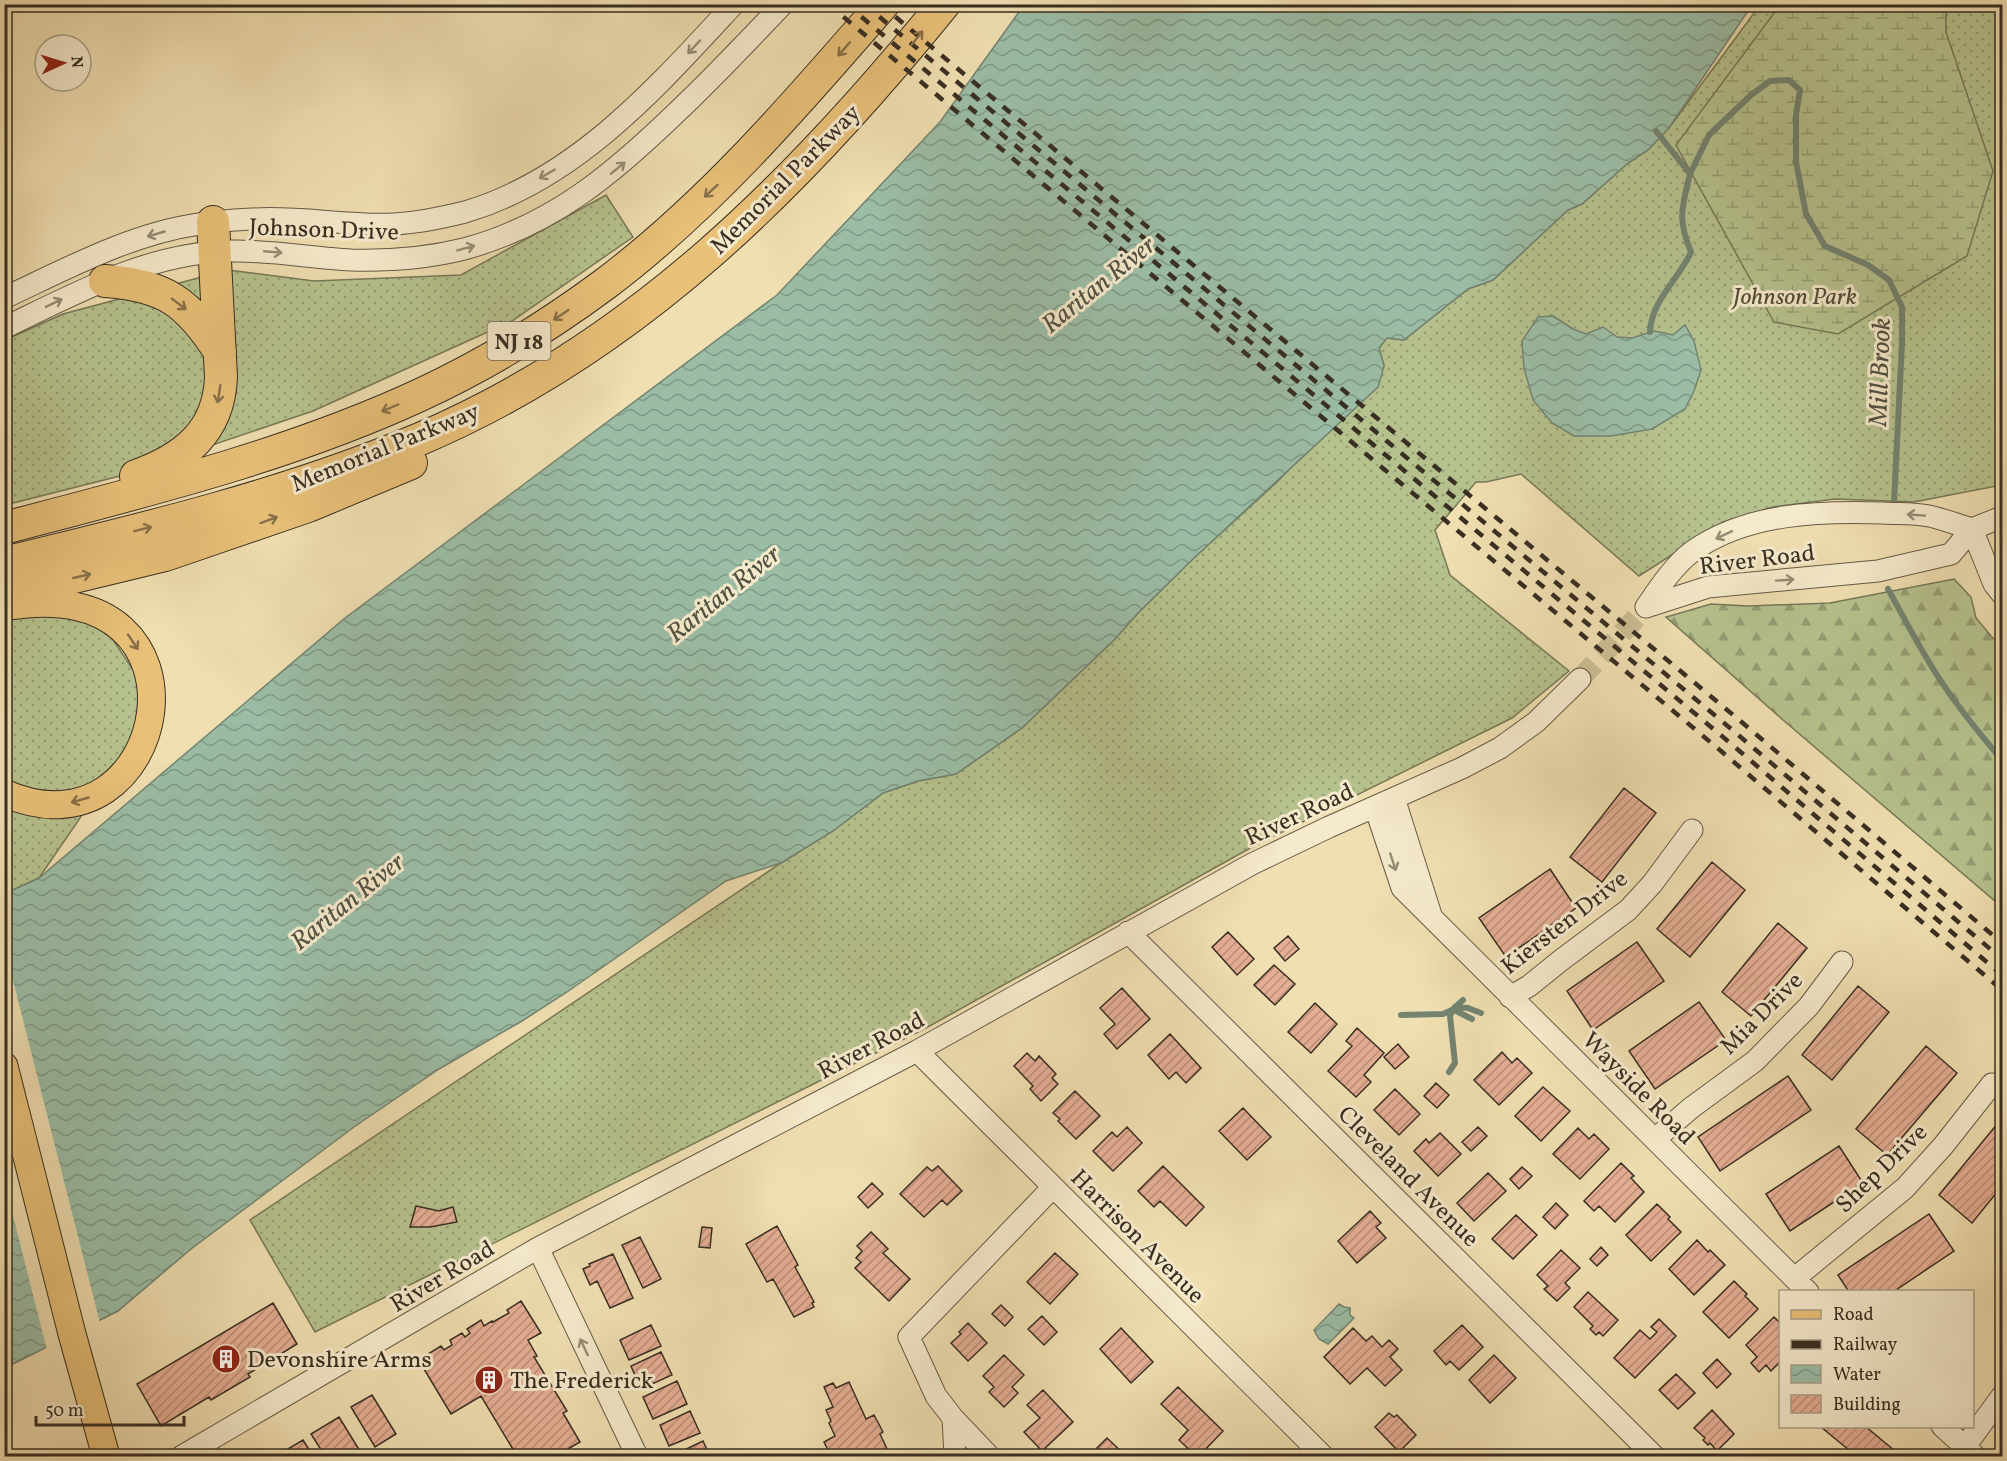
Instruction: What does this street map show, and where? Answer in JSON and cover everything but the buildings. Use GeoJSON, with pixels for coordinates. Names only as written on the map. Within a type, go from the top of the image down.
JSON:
{"type":"FeatureCollection","features":[{"type":"Feature","properties":{"kind":"highway","name":"Memorial Parkway"},"geometry":{"type":"LineString","coordinates":[[4,528],[195,476],[276,451],[351,424],[449,381],[539,329],[607,282],[669,231],[720,183],[777,124],[883,4]]}},
{"type":"Feature","properties":{"kind":"highway","name":"Memorial Parkway"},"geometry":{"type":"LineString","coordinates":[[4,563],[211,510],[352,464],[452,424],[536,379],[608,334],[667,291],[748,219],[843,124],[944,4]]}},
{"type":"Feature","properties":{"kind":"highway"},"geometry":{"type":"LineString","coordinates":[[4,594],[135,564],[231,534],[343,493],[434,452],[570,378],[646,327],[669,309],[748,219]]}},
{"type":"Feature","properties":{"kind":"highway"},"geometry":{"type":"LineString","coordinates":[[54,515],[182,454],[192,446],[209,425],[219,402],[221,377],[214,237]]}},
{"type":"Feature","properties":{"kind":"highway"},"geometry":{"type":"LineString","coordinates":[[105,281],[137,284],[172,298],[194,315],[220,353]]}},
{"type":"Feature","properties":{"kind":"main road"},"geometry":{"type":"LineString","coordinates":[[4,606],[37,602],[66,603],[106,616],[128,634],[137,647],[150,676],[152,693],[150,727],[137,757],[113,783],[100,792],[86,799],[58,804],[29,802],[4,793]]}},
{"type":"Feature","properties":{"kind":"main road"},"geometry":{"type":"LineString","coordinates":[[4,1066],[106,1456]]}},
{"type":"Feature","properties":{"kind":"street","name":"Johnson Drive"},"geometry":{"type":"LineString","coordinates":[[4,328],[70,296],[161,261],[214,237],[276,219],[392,224],[429,220],[492,202],[559,167],[616,125],[675,69],[734,4]]}},
{"type":"Feature","properties":{"kind":"street","name":"Johnson Drive"},"geometry":{"type":"LineString","coordinates":[[4,298],[128,243],[183,227],[262,251],[350,260],[396,259],[462,249],[514,231],[570,202],[622,165],[717,73],[783,4]]}},
{"type":"Feature","properties":{"kind":"street","name":"River Road"},"geometry":{"type":"LineString","coordinates":[[1972,529],[1928,516],[1851,512],[1815,514],[1751,524],[1725,534],[1692,552],[1668,576],[1646,607],[1708,587],[1855,574],[1905,566],[1951,554],[1972,529],[2002,517]]}},
{"type":"Feature","properties":{"kind":"street"},"geometry":{"type":"LineString","coordinates":[[1972,529],[1994,584],[2002,594]]}},
{"type":"Feature","properties":{"kind":"street","name":"River Road"},"geometry":{"type":"LineString","coordinates":[[182,1456],[537,1248],[917,1051],[1252,864],[1462,768],[1500,748],[1536,722],[1580,679]]}},
{"type":"Feature","properties":{"kind":"street","name":"Wayside Road"},"geometry":{"type":"LineString","coordinates":[[1385,803],[1402,888],[1801,1285]]}},
{"type":"Feature","properties":{"kind":"street","name":"Kiersten Drive"},"geometry":{"type":"LineString","coordinates":[[1510,997],[1529,986],[1628,910],[1652,884],[1692,830]]}},
{"type":"Feature","properties":{"kind":"street","name":"Cleveland Avenue"},"geometry":{"type":"LineString","coordinates":[[1128,932],[1654,1456]]}},
{"type":"Feature","properties":{"kind":"street","name":"Mia Drive"},"geometry":{"type":"LineString","coordinates":[[1654,1139],[1691,1108],[1755,1061],[1809,1006],[1842,962]]}},
{"type":"Feature","properties":{"kind":"street","name":"Harrison Avenue"},"geometry":{"type":"LineString","coordinates":[[917,1051],[1323,1456]]}},
{"type":"Feature","properties":{"kind":"street","name":"Shep Drive"},"geometry":{"type":"LineString","coordinates":[[1801,1285],[1905,1188],[1943,1146],[1992,1084]]}},
{"type":"Feature","properties":{"kind":"street"},"geometry":{"type":"LineString","coordinates":[[989,1456],[953,1418],[936,1396],[909,1337],[1053,1187]]}},
{"type":"Feature","properties":{"kind":"street"},"geometry":{"type":"LineString","coordinates":[[537,1248],[637,1456]]}},
{"type":"Feature","properties":{"kind":"street"},"geometry":{"type":"LineString","coordinates":[[1944,1428],[1966,1454],[2002,1396]]}},
{"type":"Feature","properties":{"kind":"street"},"geometry":{"type":"LineString","coordinates":[[953,1418],[955,1456]]}},
{"type":"Feature","properties":{"kind":"green space","name":"Johnson Park"},"geometry":{"type":"Polygon","coordinates":[[[1760,5],[2002,5],[2002,485],[1914,502],[1835,499],[1773,507],[1723,522],[1639,576],[1521,474],[1476,482],[1435,530],[1450,575],[1569,671],[1512,718],[1254,846],[926,1028],[315,1332],[250,1220],[781,863],[833,831],[883,793],[918,781],[956,774],[1022,728],[1115,639],[1194,558],[1278,481],[1384,366],[1379,348],[1387,338],[1404,340],[1468,289],[1493,280],[1568,210],[1582,204],[1628,163],[1648,150],[1669,128],[1760,5]]]}},
{"type":"Feature","properties":{"kind":"green space"},"geometry":{"type":"Polygon","coordinates":[[[1780,5],[1946,5],[1946,32],[1993,171],[1967,256],[1838,334],[1774,322],[1676,145],[1780,5]]]}},
{"type":"Feature","properties":{"kind":"green space"},"geometry":{"type":"Polygon","coordinates":[[[606,195],[633,237],[512,321],[313,411],[120,476],[5,505],[5,340],[63,314],[228,270],[314,281],[461,275],[606,195]]]}},
{"type":"Feature","properties":{"kind":"green space"},"geometry":{"type":"Polygon","coordinates":[[[1954,579],[1971,597],[1976,618],[2002,649],[2002,907],[1666,617],[1711,604],[1748,606],[1830,603],[1954,579]]]}},
{"type":"Feature","properties":{"kind":"green space"},"geometry":{"type":"Polygon","coordinates":[[[27,610],[104,626],[139,679],[141,718],[130,745],[39,878],[5,894],[5,616],[27,610]]]}},
{"type":"Feature","properties":{"kind":"water","name":"Raritan River"},"geometry":{"type":"Polygon","coordinates":[[[1024,5],[1752,5],[1669,128],[1648,150],[1628,163],[1582,204],[1568,210],[1493,280],[1468,289],[1404,340],[1387,338],[1379,348],[1384,366],[1378,387],[1194,558],[1115,639],[1022,728],[956,774],[918,781],[883,793],[833,831],[781,863],[726,881],[567,992],[439,1069],[354,1127],[191,1249],[118,1311],[5,1368],[4,894],[39,878],[345,618],[777,295],[940,122],[1024,5]]]}},
{"type":"Feature","properties":{"kind":"water"},"geometry":{"type":"Polygon","coordinates":[[[1553,316],[1573,329],[1586,334],[1603,327],[1617,337],[1632,338],[1654,331],[1673,335],[1685,325],[1694,341],[1701,370],[1685,409],[1652,429],[1611,436],[1574,436],[1552,423],[1533,400],[1524,368],[1522,341],[1538,317],[1553,316]]]}},
{"type":"Feature","properties":{"kind":"water"},"geometry":{"type":"Polygon","coordinates":[[[1339,1304],[1350,1308],[1350,1315],[1354,1318],[1328,1344],[1319,1339],[1314,1330],[1339,1304]]]}},
{"type":"Feature","properties":{"kind":"pier"},"geometry":{"type":"Polygon","coordinates":[[[5,949],[100,1323],[47,1350],[4,1180],[5,949]]]}},
{"type":"Feature","properties":{"kind":"waterway","name":"Mill Brook"},"geometry":{"type":"LineString","coordinates":[[1690,174],[1709,135],[1751,95],[1770,81],[1789,80],[1800,90],[1796,115],[1796,162],[1806,214],[1825,246],[1868,265],[1889,280],[1902,307],[1894,502]]}},
{"type":"Feature","properties":{"kind":"waterway"},"geometry":{"type":"LineString","coordinates":[[1650,332],[1660,300],[1691,252],[1682,221],[1690,174],[1656,131]]}},
{"type":"Feature","properties":{"kind":"waterway","name":"Mill Brook"},"geometry":{"type":"LineString","coordinates":[[1888,589],[1944,686],[2002,760]]}},
{"type":"Feature","properties":{"kind":"waterway"},"geometry":{"type":"LineString","coordinates":[[1401,1015],[1443,1014],[1452,1010],[1463,1000]]}},
{"type":"Feature","properties":{"kind":"waterway"},"geometry":{"type":"LineString","coordinates":[[1455,1007],[1468,1008],[1481,1013]]}},
{"type":"Feature","properties":{"kind":"waterway"},"geometry":{"type":"LineString","coordinates":[[1455,1007],[1454,1010],[1472,1019]]}},
{"type":"Feature","properties":{"kind":"waterway"},"geometry":{"type":"LineString","coordinates":[[1449,1072],[1455,1063],[1450,1016],[1453,1009]]}},
{"type":"Feature","properties":{"kind":"tunnel"},"geometry":{"type":"LineString","coordinates":[[1580,679],[1646,607]]}},
{"type":"Feature","properties":{"kind":"railway"},"geometry":{"type":"LineString","coordinates":[[828,4],[1715,746],[2002,990]]}},
{"type":"Feature","properties":{"kind":"railway"},"geometry":{"type":"LineString","coordinates":[[846,4],[1723,737],[2002,975]]}},
{"type":"Feature","properties":{"kind":"railway"},"geometry":{"type":"LineString","coordinates":[[864,4],[1730,728],[2002,959]]}},
{"type":"Feature","properties":{"kind":"railway"},"geometry":{"type":"LineString","coordinates":[[880,4],[1738,719],[2002,943]]}},
{"type":"Feature","properties":{"kind":"place","name":"Devonshire Arms"},"geometry":{"type":"Point","coordinates":[226,1359]}},
{"type":"Feature","properties":{"kind":"place","name":"The Frederick"},"geometry":{"type":"Point","coordinates":[489,1380]}}]}
